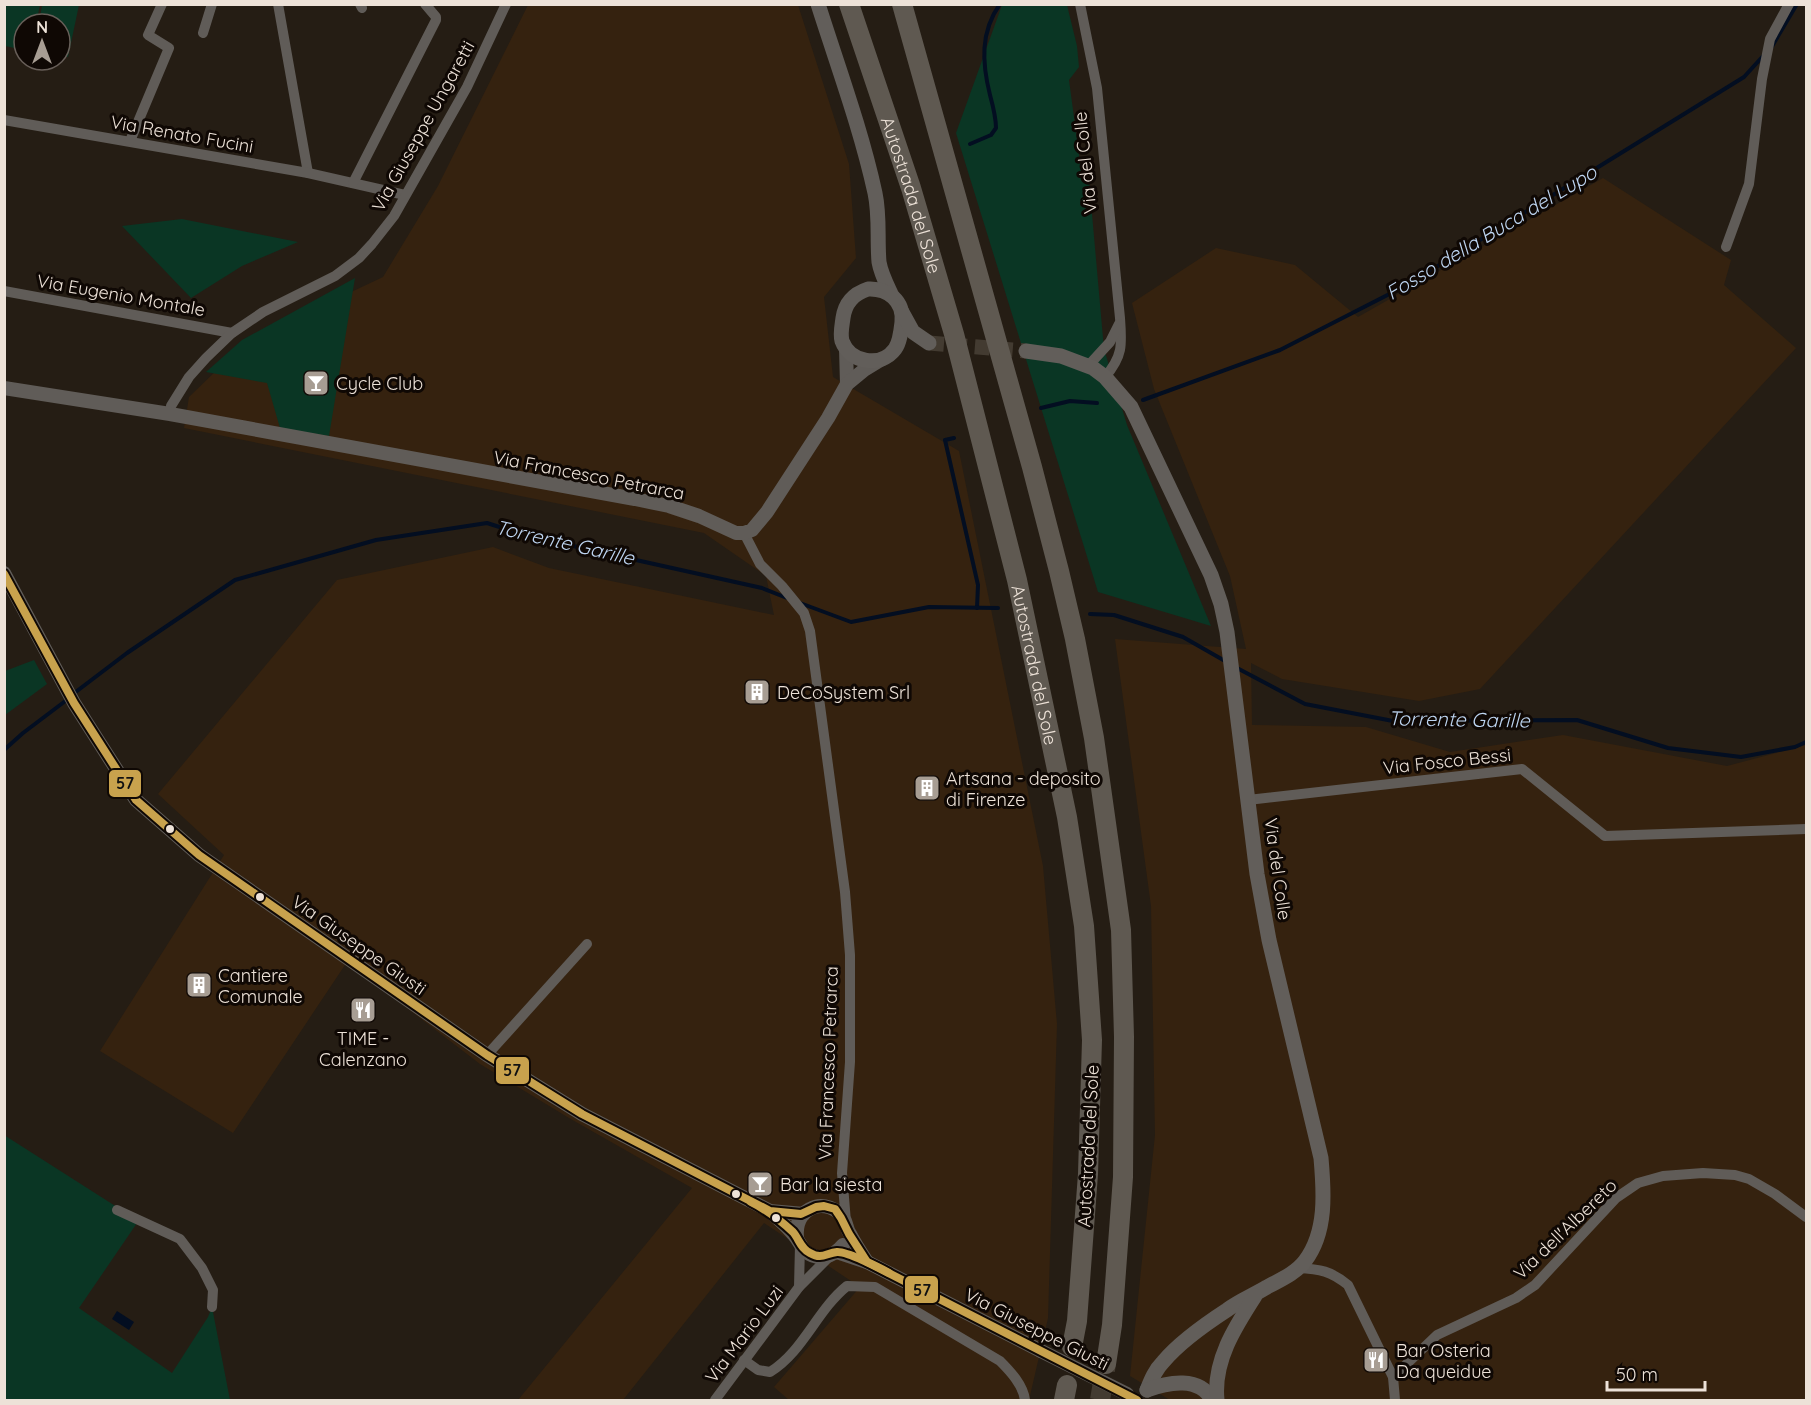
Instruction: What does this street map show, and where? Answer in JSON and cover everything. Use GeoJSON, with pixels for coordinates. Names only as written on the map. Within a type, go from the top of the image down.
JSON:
{"type":"FeatureCollection","features":[{"type":"Feature","properties":{"kind":"highway","name":"Autostrada del Sole"},"geometry":{"type":"LineString","coordinates":[[849,4],[911,188],[954,334],[1017,580],[1067,817],[1084,926],[1092,1040],[1088,1174],[1077,1321],[1072,1347]]}},
{"type":"Feature","properties":{"kind":"highway","name":"Autostrada del Sole"},"geometry":{"type":"LineString","coordinates":[[888,4],[964,225]]}},
{"type":"Feature","properties":{"kind":"highway","name":"Autostrada del Sole"},"geometry":{"type":"LineString","coordinates":[[902,4],[1059,571],[1094,738],[1120,930],[1124,1037],[1123,1177],[1112,1325],[1106,1364]]}},
{"type":"Feature","properties":{"kind":"main road"},"geometry":{"type":"LineString","coordinates":[[818,4],[858,126],[870,171],[878,218],[879,263],[885,283],[913,332],[929,343],[895,349],[882,359],[866,361],[851,354],[842,341],[841,331],[847,303],[873,275],[879,263]]}},
{"type":"Feature","properties":{"kind":"main road"},"geometry":{"type":"LineString","coordinates":[[859,292],[876,289],[892,296]]}},
{"type":"Feature","properties":{"kind":"main road"},"geometry":{"type":"LineString","coordinates":[[895,349],[900,334],[902,311]]}},
{"type":"Feature","properties":{"kind":"main road"},"geometry":{"type":"LineString","coordinates":[[1026,351],[1061,356],[1088,366],[1105,377]]}},
{"type":"Feature","properties":{"kind":"main road","name":"Via del Colle"},"geometry":{"type":"LineString","coordinates":[[1105,377],[1131,407],[1211,575],[1221,604],[1227,632],[1257,874],[1269,940],[1321,1158],[1322,1214],[1318,1233],[1305,1261],[1298,1268]]}},
{"type":"Feature","properties":{"kind":"main road"},"geometry":{"type":"LineString","coordinates":[[1137,1395],[1174,1350],[1228,1308],[1298,1268]]}},
{"type":"Feature","properties":{"kind":"main road"},"geometry":{"type":"LineString","coordinates":[[1217,1401],[1221,1359],[1232,1334],[1256,1294]]}},
{"type":"Feature","properties":{"kind":"main road"},"geometry":{"type":"LineString","coordinates":[[1137,1395],[1162,1384],[1176,1382],[1201,1387],[1212,1401]]}},
{"type":"Feature","properties":{"kind":"street"},"geometry":{"type":"LineString","coordinates":[[130,141],[169,48],[148,35],[162,4]]}},
{"type":"Feature","properties":{"kind":"street"},"geometry":{"type":"LineString","coordinates":[[203,33],[212,4]]}},
{"type":"Feature","properties":{"kind":"street"},"geometry":{"type":"LineString","coordinates":[[278,4],[308,173]]}},
{"type":"Feature","properties":{"kind":"street"},"geometry":{"type":"LineString","coordinates":[[353,183],[436,20],[425,4]]}},
{"type":"Feature","properties":{"kind":"street","name":"Via Giuseppe Ungaretti"},"geometry":{"type":"LineString","coordinates":[[170,414],[171,406],[189,377],[232,333],[263,312],[335,276],[372,244],[394,216],[467,87],[506,4]]}},
{"type":"Feature","properties":{"kind":"street","name":"Via del Colle"},"geometry":{"type":"LineString","coordinates":[[1080,4],[1097,88],[1122,345],[1115,366],[1105,377]]}},
{"type":"Feature","properties":{"kind":"street"},"geometry":{"type":"LineString","coordinates":[[1726,247],[1749,184],[1762,79],[1770,39],[1789,4]]}},
{"type":"Feature","properties":{"kind":"street","name":"Via Renato Fucini"},"geometry":{"type":"LineString","coordinates":[[4,120],[308,173],[405,195]]}},
{"type":"Feature","properties":{"kind":"street","name":"Via Eugenio Montale"},"geometry":{"type":"LineString","coordinates":[[4,291],[232,333]]}},
{"type":"Feature","properties":{"kind":"street"},"geometry":{"type":"LineString","coordinates":[[1088,366],[1110,342],[1120,318]]}},
{"type":"Feature","properties":{"kind":"street"},"geometry":{"type":"LineString","coordinates":[[846,348],[847,384]]}},
{"type":"Feature","properties":{"kind":"street"},"geometry":{"type":"LineString","coordinates":[[744,533],[752,530],[767,512],[828,418],[847,384],[864,369],[882,359]]}},
{"type":"Feature","properties":{"kind":"street","name":"Via Francesco Petrarca"},"geometry":{"type":"LineString","coordinates":[[4,388],[170,414],[635,499],[669,506],[699,516],[727,530],[744,533],[760,564],[804,613],[810,631],[845,892],[850,955],[850,1062],[842,1173],[847,1226]]}},
{"type":"Feature","properties":{"kind":"street","name":"Via Giuseppe Giusti"},"geometry":{"type":"LineString","coordinates":[[4,573],[74,703],[136,800],[199,855],[487,1055],[582,1114],[770,1211],[813,1256],[833,1254],[867,1262],[1041,1351],[1137,1395]]}},
{"type":"Feature","properties":{"kind":"street","name":"Via Fosco Bessi"},"geometry":{"type":"LineString","coordinates":[[1248,800],[1522,769],[1605,836],[1806,829]]}},
{"type":"Feature","properties":{"kind":"street"},"geometry":{"type":"LineString","coordinates":[[487,1055],[587,944]]}},
{"type":"Feature","properties":{"kind":"street","name":"Via dell'Albereto"},"geometry":{"type":"LineString","coordinates":[[1393,1377],[1437,1335],[1516,1298],[1535,1285],[1616,1198],[1638,1183],[1663,1176],[1703,1173],[1735,1175],[1749,1179],[1806,1216]]}},
{"type":"Feature","properties":{"kind":"street","name":"Via Giuseppe Giusti"},"geometry":{"type":"LineString","coordinates":[[770,1211],[804,1214],[819,1206],[827,1206],[835,1210],[842,1215],[867,1262]]}},
{"type":"Feature","properties":{"kind":"street"},"geometry":{"type":"LineString","coordinates":[[117,1210],[180,1239],[202,1268],[213,1290],[212,1307]]}},
{"type":"Feature","properties":{"kind":"street"},"geometry":{"type":"LineString","coordinates":[[798,1241],[796,1229],[804,1214]]}},
{"type":"Feature","properties":{"kind":"street"},"geometry":{"type":"LineString","coordinates":[[833,1254],[843,1246],[847,1226]]}},
{"type":"Feature","properties":{"kind":"street","name":"Via Mario Luzi"},"geometry":{"type":"LineString","coordinates":[[798,1241],[800,1287]]}},
{"type":"Feature","properties":{"kind":"street","name":"Via Mario Luzi"},"geometry":{"type":"LineString","coordinates":[[715,1401],[800,1287],[833,1254]]}},
{"type":"Feature","properties":{"kind":"street"},"geometry":{"type":"LineString","coordinates":[[1298,1268],[1317,1269],[1335,1275],[1348,1285],[1393,1377],[1395,1401]]}},
{"type":"Feature","properties":{"kind":"street"},"geometry":{"type":"LineString","coordinates":[[744,1360],[758,1370],[770,1372],[784,1363],[834,1297],[847,1286],[875,1287],[1000,1361],[1020,1386],[1026,1401]]}},
{"type":"Feature","properties":{"kind":"shaded area"},"geometry":{"type":"Polygon","coordinates":[[[528,5],[798,5],[849,164],[856,258],[824,297],[833,377],[959,451],[1043,866],[1057,1024],[1048,1318],[1029,1400],[789,1400],[774,1387],[860,1287],[764,1223],[623,1400],[518,1400],[692,1188],[480,1064],[347,962],[233,1133],[100,1051],[224,855],[158,794],[337,580],[493,547],[549,568],[774,615],[766,576],[704,533],[184,428],[189,397],[247,341],[383,277],[438,186],[528,5]]]}},
{"type":"Feature","properties":{"kind":"shaded area"},"geometry":{"type":"Polygon","coordinates":[[[1603,178],[1731,260],[1724,285],[1796,348],[1480,689],[1419,701],[1282,679],[1251,663],[1252,725],[1366,727],[1450,752],[1563,735],[1727,766],[1806,745],[1806,1400],[1170,1400],[1130,1376],[1155,1135],[1151,906],[1115,639],[1246,649],[1230,576],[1154,389],[1132,303],[1216,248],[1295,265],[1358,317],[1603,178]]]}},
{"type":"Feature","properties":{"kind":"green space"},"geometry":{"type":"Polygon","coordinates":[[[5,5],[40,5],[39,12],[12,12],[12,47],[5,46],[5,5]]]}},
{"type":"Feature","properties":{"kind":"green space"},"geometry":{"type":"Polygon","coordinates":[[[42,5],[79,5],[72,38],[72,12],[41,12],[42,5]]]}},
{"type":"Feature","properties":{"kind":"green space"},"geometry":{"type":"Polygon","coordinates":[[[1002,5],[1067,5],[1077,46],[1079,67],[1069,80],[1082,177],[1089,180],[1104,349],[1127,425],[1211,626],[1098,592],[956,133],[1002,5]]]}},
{"type":"Feature","properties":{"kind":"green space"},"geometry":{"type":"Polygon","coordinates":[[[182,219],[298,242],[242,266],[191,298],[122,226],[182,219]]]}},
{"type":"Feature","properties":{"kind":"green space"},"geometry":{"type":"Polygon","coordinates":[[[355,278],[329,436],[280,428],[267,383],[206,372],[242,340],[355,278]]]}},
{"type":"Feature","properties":{"kind":"green space"},"geometry":{"type":"Polygon","coordinates":[[[34,660],[47,684],[5,715],[5,671],[34,660]]]}},
{"type":"Feature","properties":{"kind":"green space"},"geometry":{"type":"Polygon","coordinates":[[[4,1135],[131,1216],[137,1223],[79,1308],[172,1373],[212,1307],[230,1400],[5,1400],[4,1135]]]}},
{"type":"Feature","properties":{"kind":"water"},"geometry":{"type":"Polygon","coordinates":[[[117,1311],[134,1322],[129,1330],[112,1319],[117,1311]]]}},
{"type":"Feature","properties":{"kind":"waterway"},"geometry":{"type":"LineString","coordinates":[[970,144],[991,135],[996,128],[985,71],[984,48],[989,26],[1000,4]]}},
{"type":"Feature","properties":{"kind":"waterway","name":"Fosso della Buca del Lupo"},"geometry":{"type":"LineString","coordinates":[[1771,48],[1797,4]]}},
{"type":"Feature","properties":{"kind":"waterway","name":"Fosso della Buca del Lupo"},"geometry":{"type":"LineString","coordinates":[[1143,400],[1280,350],[1407,285],[1744,77],[1764,55]]}},
{"type":"Feature","properties":{"kind":"waterway","name":"Fosso della Buca del Lupo"},"geometry":{"type":"LineString","coordinates":[[1041,408],[1070,401],[1097,403]]}},
{"type":"Feature","properties":{"kind":"waterway","name":"Fosso della Buca del Lupo"},"geometry":{"type":"LineString","coordinates":[[954,438],[945,440],[978,585],[977,608]]}},
{"type":"Feature","properties":{"kind":"waterway","name":"Torrente Garille"},"geometry":{"type":"LineString","coordinates":[[73,694],[127,653],[235,580],[376,540],[487,523],[528,536],[762,588],[787,598]]}},
{"type":"Feature","properties":{"kind":"waterway","name":"Torrente Garille"},"geometry":{"type":"LineString","coordinates":[[800,603],[851,622],[929,607],[998,608]]}},
{"type":"Feature","properties":{"kind":"waterway","name":"Torrente Garille"},"geometry":{"type":"LineString","coordinates":[[1090,614],[1114,615],[1183,637],[1225,661]]}},
{"type":"Feature","properties":{"kind":"waterway","name":"Torrente Garille"},"geometry":{"type":"LineString","coordinates":[[1237,668],[1305,704],[1393,721],[1577,720],[1668,748],[1741,757],[1795,747],[1806,742]]}},
{"type":"Feature","properties":{"kind":"waterway","name":"Torrente Garille"},"geometry":{"type":"LineString","coordinates":[[4,750],[68,699]]}},
{"type":"Feature","properties":{"kind":"tunnel"},"geometry":{"type":"LineString","coordinates":[[929,343],[1026,351]]}},
{"type":"Feature","properties":{"kind":"tunnel"},"geometry":{"type":"LineString","coordinates":[[1100,1400],[1106,1364]]}},
{"type":"Feature","properties":{"kind":"transit line","name":"57"},"geometry":{"type":"LineString","coordinates":[[4,574],[74,703],[136,800],[199,855],[487,1055],[582,1114],[770,1211],[801,1214],[816,1207],[824,1206],[835,1209],[867,1262],[1137,1400]]}},
{"type":"Feature","properties":{"kind":"transit line","name":"57"},"geometry":{"type":"LineString","coordinates":[[751,1202],[793,1232],[804,1249],[810,1253],[821,1256],[841,1252],[889,1273]]}},
{"type":"Feature","properties":{"kind":"place","name":"Cycle Club"},"geometry":{"type":"Point","coordinates":[316,383]}},
{"type":"Feature","properties":{"kind":"place","name":"DeCoSystem Srl"},"geometry":{"type":"Point","coordinates":[757,692]}},
{"type":"Feature","properties":{"kind":"place","name":"Artsana - deposito di Firenze"},"geometry":{"type":"Point","coordinates":[927,788]}},
{"type":"Feature","properties":{"kind":"place","name":"Cantiere Comunale"},"geometry":{"type":"Point","coordinates":[199,985]}},
{"type":"Feature","properties":{"kind":"place","name":"TIME - Calenzano"},"geometry":{"type":"Point","coordinates":[363,1010]}},
{"type":"Feature","properties":{"kind":"place","name":"Bar la siesta"},"geometry":{"type":"Point","coordinates":[760,1184]}},
{"type":"Feature","properties":{"kind":"place","name":"Bar Osteria Da queidue"},"geometry":{"type":"Point","coordinates":[1376,1360]}}]}
